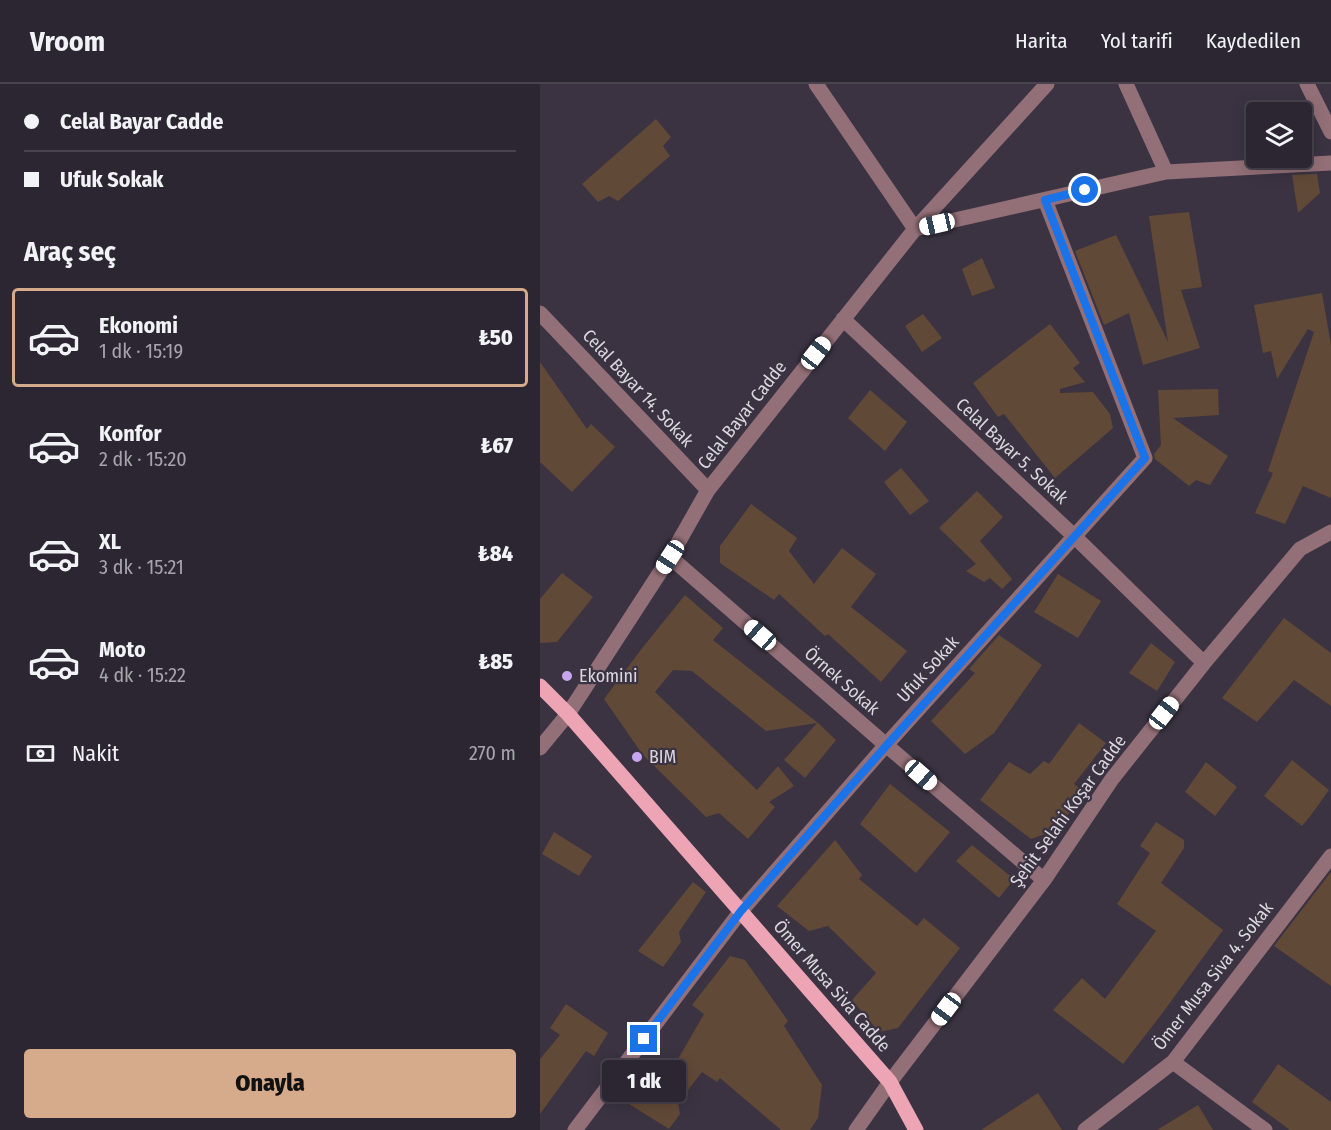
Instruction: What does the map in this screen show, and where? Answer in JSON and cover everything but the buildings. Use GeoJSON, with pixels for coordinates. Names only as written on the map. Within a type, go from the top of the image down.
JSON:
{"type":"FeatureCollection","features":[{"type":"Feature","properties":{"kind":"main road","name":"Ömer Musa Siva Cadde"},"geometry":{"type":"LineString","coordinates":[[540,686],[568,714],[890,1082],[916,1130]]}},
{"type":"Feature","properties":{"kind":"street"},"geometry":{"type":"LineString","coordinates":[[816,84],[915,229],[1166,172],[1331,163]]}},
{"type":"Feature","properties":{"kind":"street","name":"Celal Bayar Cadde"},"geometry":{"type":"LineString","coordinates":[[540,748],[568,714],[670,557],[708,490],[915,229],[1047,84]]}},
{"type":"Feature","properties":{"kind":"street"},"geometry":{"type":"LineString","coordinates":[[1126,84],[1166,172]]}},
{"type":"Feature","properties":{"kind":"street"},"geometry":{"type":"LineString","coordinates":[[1307,84],[1331,132]]}},
{"type":"Feature","properties":{"kind":"street","name":"Ufuk Sokak"},"geometry":{"type":"LineString","coordinates":[[575,1130],[741,911],[1145,458],[1045,200]]}},
{"type":"Feature","properties":{"kind":"street","name":"Celal Bayar 14. Sokak"},"geometry":{"type":"LineString","coordinates":[[540,313],[708,490]]}},
{"type":"Feature","properties":{"kind":"street","name":"Celal Bayar 5. Sokak"},"geometry":{"type":"LineString","coordinates":[[843,319],[1074,536],[1204,663]]}},
{"type":"Feature","properties":{"kind":"street","name":"Şehit Selahi Koşar Cadde"},"geometry":{"type":"LineString","coordinates":[[855,1130],[1044,880],[1112,779],[1204,663],[1300,549],[1331,532]]}},
{"type":"Feature","properties":{"kind":"street","name":"Örnek Sokak"},"geometry":{"type":"LineString","coordinates":[[670,557],[886,746],[1044,880]]}},
{"type":"Feature","properties":{"kind":"street","name":"Ömer Musa Siva 4. Sokak"},"geometry":{"type":"LineString","coordinates":[[1085,1130],[1173,1062],[1331,856]]}},
{"type":"Feature","properties":{"kind":"street"},"geometry":{"type":"LineString","coordinates":[[1173,1062],[1265,1130]]}},
{"type":"Feature","properties":{"kind":"place","name":"Ekomini"},"geometry":{"type":"Point","coordinates":[567,676]}},
{"type":"Feature","properties":{"kind":"place","name":"BIM"},"geometry":{"type":"Point","coordinates":[637,757]}},
{"type":"Feature","properties":{"kind":"route"},"geometry":{"type":"LineString","coordinates":[[644,1039],[741,911],[1145,458],[1045,200],[1085,190]]}}]}
